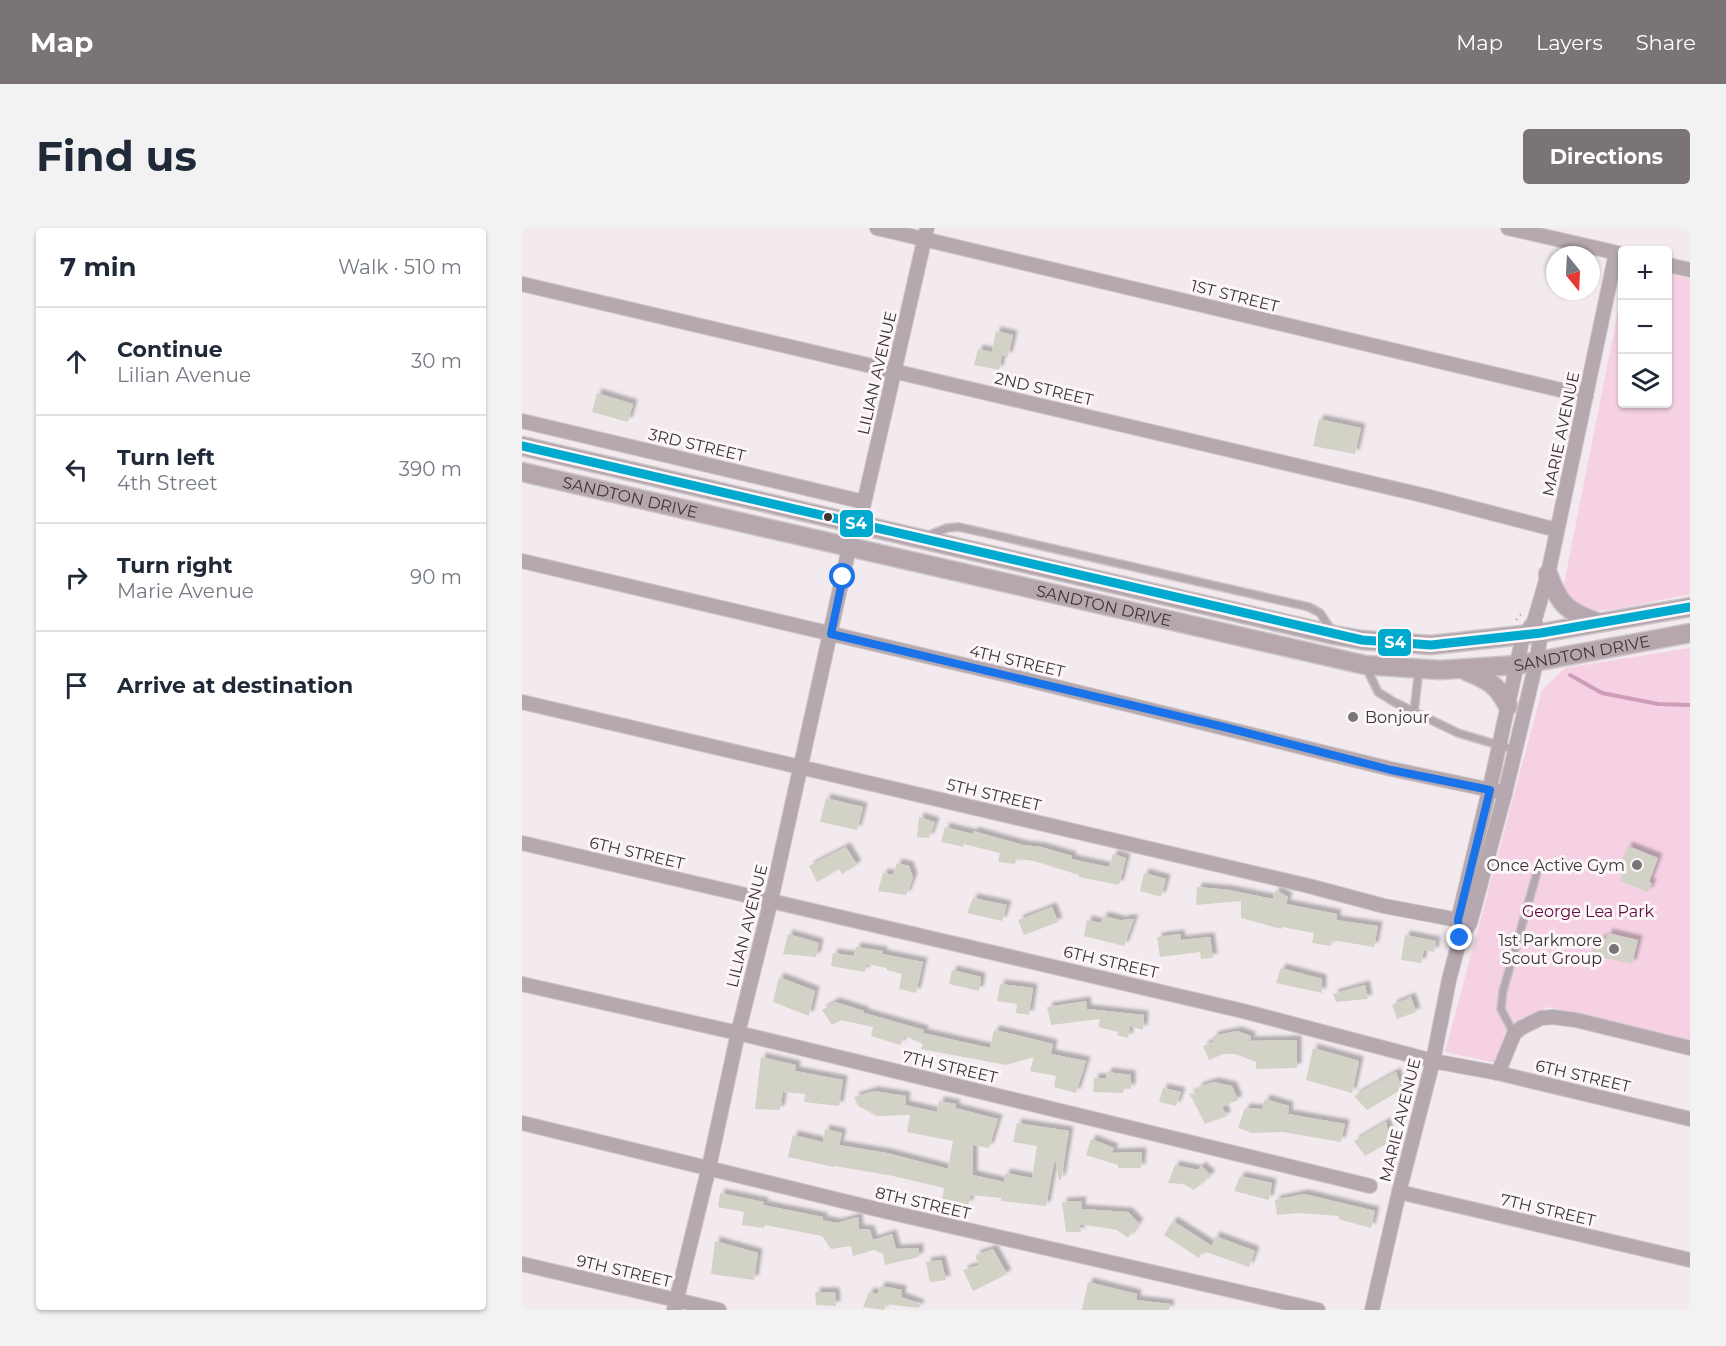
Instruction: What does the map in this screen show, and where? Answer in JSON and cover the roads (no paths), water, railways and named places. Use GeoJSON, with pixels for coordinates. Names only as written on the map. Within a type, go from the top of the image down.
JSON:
{"type":"FeatureCollection","features":[{"type":"Feature","properties":{"kind":"main road","name":"SANDTON DRIVE"},"geometry":{"type":"LineString","coordinates":[[522,446],[1362,640],[1431,645],[1528,628],[1599,623],[1690,607]]}},
{"type":"Feature","properties":{"kind":"main road","name":"SANDTON DRIVE"},"geometry":{"type":"LineString","coordinates":[[522,472],[1365,665],[1462,670],[1517,665],[1690,633]]}},
{"type":"Feature","properties":{"kind":"main road"},"geometry":{"type":"LineString","coordinates":[[1548,574],[1555,592],[1565,606],[1574,613],[1599,623]]}},
{"type":"Feature","properties":{"kind":"main road"},"geometry":{"type":"LineString","coordinates":[[1462,670],[1488,680],[1497,687],[1508,706]]}},
{"type":"Feature","properties":{"kind":"street","name":"1ST STREET"},"geometry":{"type":"LineString","coordinates":[[877,228],[925,234],[1586,396]]}},
{"type":"Feature","properties":{"kind":"street"},"geometry":{"type":"LineString","coordinates":[[1508,228],[1618,254]]}},
{"type":"Feature","properties":{"kind":"street","name":"LILIAN AVENUE"},"geometry":{"type":"LineString","coordinates":[[859,525],[925,234]]}},
{"type":"Feature","properties":{"kind":"street","name":"MARIE AVENUE"},"geometry":{"type":"LineString","coordinates":[[1460,938],[1458,920],[1490,790],[1517,665],[1548,574],[1618,258]]}},
{"type":"Feature","properties":{"kind":"street"},"geometry":{"type":"LineString","coordinates":[[1672,266],[1690,270]]}},
{"type":"Feature","properties":{"kind":"street","name":"2ND STREET"},"geometry":{"type":"LineString","coordinates":[[522,284],[1426,496],[1557,530]]}},
{"type":"Feature","properties":{"kind":"street","name":"3RD STREET"},"geometry":{"type":"LineString","coordinates":[[522,421],[864,502]]}},
{"type":"Feature","properties":{"kind":"street","name":"LILIAN AVENUE"},"geometry":{"type":"LineString","coordinates":[[675,1305],[771,900],[849,548]]}},
{"type":"Feature","properties":{"kind":"street","name":"4TH STREET"},"geometry":{"type":"LineString","coordinates":[[522,561],[1213,724],[1391,770],[1505,793]]}},
{"type":"Feature","properties":{"kind":"street","name":"MARIE AVENUE"},"geometry":{"type":"LineString","coordinates":[[1372,1310],[1399,1192],[1433,1061],[1449,980],[1460,938],[1470,923],[1505,793],[1536,663],[1528,628]]}},
{"type":"Feature","properties":{"kind":"street","name":"5TH STREET"},"geometry":{"type":"LineString","coordinates":[[522,702],[1309,886],[1375,904],[1458,920]]}},
{"type":"Feature","properties":{"kind":"street","name":"6TH STREET"},"geometry":{"type":"LineString","coordinates":[[522,843],[1243,1011],[1433,1061],[1498,1073],[1690,1119]]}},
{"type":"Feature","properties":{"kind":"street","name":"7TH STREET"},"geometry":{"type":"LineString","coordinates":[[522,984],[738,1033],[1370,1186]]}},
{"type":"Feature","properties":{"kind":"street"},"geometry":{"type":"LineString","coordinates":[[1498,1073],[1514,1034],[1541,1018],[1553,1017],[1690,1048]]}},
{"type":"Feature","properties":{"kind":"street","name":"8TH STREET"},"geometry":{"type":"LineString","coordinates":[[522,1123],[880,1210],[1318,1310]]}},
{"type":"Feature","properties":{"kind":"street","name":"7TH STREET"},"geometry":{"type":"LineString","coordinates":[[1399,1192],[1690,1260]]}},
{"type":"Feature","properties":{"kind":"street","name":"9TH STREET"},"geometry":{"type":"LineString","coordinates":[[522,1264],[675,1305],[719,1310]]}},
{"type":"Feature","properties":{"kind":"lane"},"geometry":{"type":"LineString","coordinates":[[1365,665],[1378,692],[1458,732],[1515,750]]}},
{"type":"Feature","properties":{"kind":"lane"},"geometry":{"type":"LineString","coordinates":[[1414,712],[1419,669]]}},
{"type":"Feature","properties":{"kind":"lane"},"geometry":{"type":"LineString","coordinates":[[1514,1034],[1502,1009],[1503,991],[1538,869]]}},
{"type":"Feature","properties":{"kind":"waterway"},"geometry":{"type":"LineString","coordinates":[[1570,675],[1602,693],[1658,704],[1690,705]]}},
{"type":"Feature","properties":{"kind":"place","name":"Bonjour"},"geometry":{"type":"Point","coordinates":[1353,717]}},
{"type":"Feature","properties":{"kind":"place","name":"Once Active Gym"},"geometry":{"type":"Point","coordinates":[1637,865]}},
{"type":"Feature","properties":{"kind":"place","name":"1st Parkmore Scout Group"},"geometry":{"type":"Point","coordinates":[1614,949]}},
{"type":"Feature","properties":{"kind":"park label","name":"George Lea Park"},"geometry":{"type":"Point","coordinates":[1588,911]}}]}
